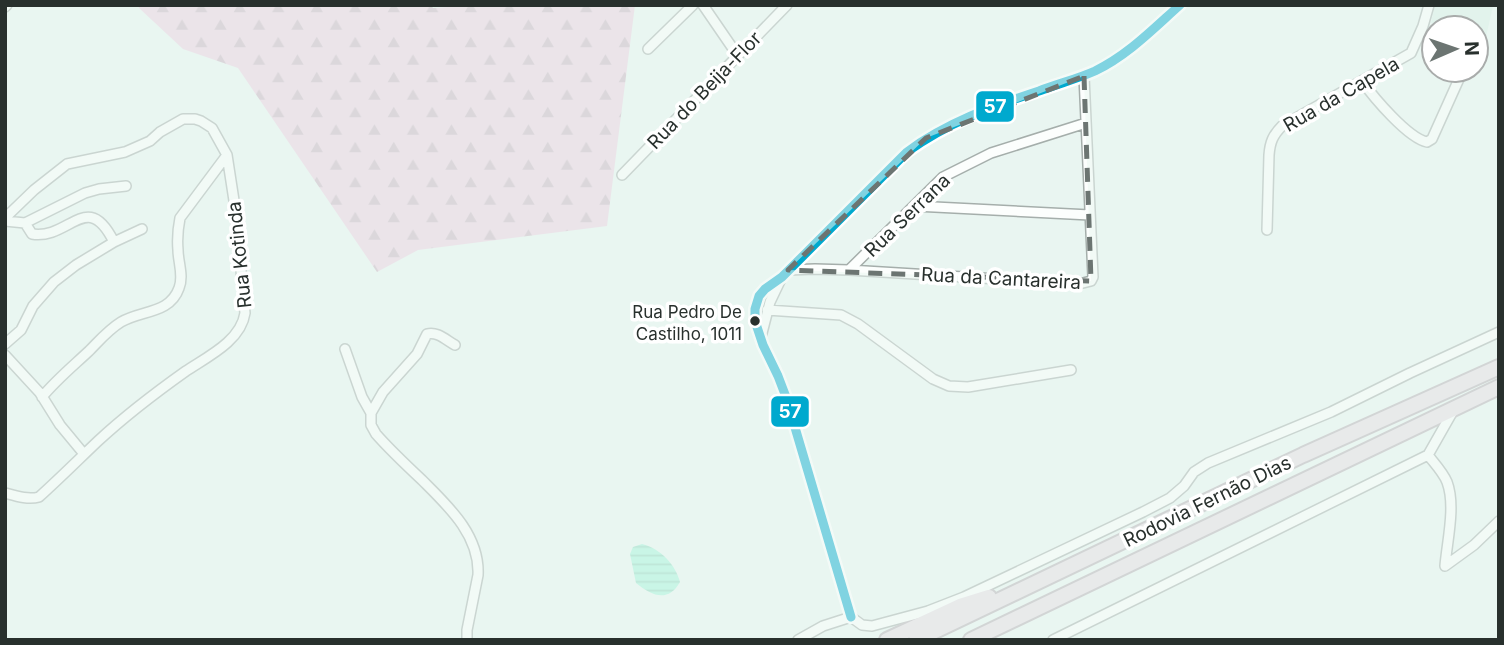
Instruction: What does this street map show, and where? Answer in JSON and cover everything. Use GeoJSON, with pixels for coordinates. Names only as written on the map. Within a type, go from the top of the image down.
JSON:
{"type":"FeatureCollection","features":[{"type":"Feature","properties":{"kind":"highway","name":"Rodovia Fernão Dias"},"geometry":{"type":"LineString","coordinates":[[916,640],[1303,455],[1499,367]]}},
{"type":"Feature","properties":{"kind":"highway","name":"Rodovia Fernão Dias"},"geometry":{"type":"LineString","coordinates":[[971,640],[1499,387]]}},
{"type":"Feature","properties":{"kind":"highway"},"geometry":{"type":"LineString","coordinates":[[887,640],[960,606],[1041,580]]}},
{"type":"Feature","properties":{"kind":"street"},"geometry":{"type":"LineString","coordinates":[[648,49],[693,5]]}},
{"type":"Feature","properties":{"kind":"street"},"geometry":{"type":"LineString","coordinates":[[703,5],[738,56]]}},
{"type":"Feature","properties":{"kind":"street","name":"Rua do Beija-Flor"},"geometry":{"type":"LineString","coordinates":[[622,175],[787,5]]}},
{"type":"Feature","properties":{"kind":"street"},"geometry":{"type":"LineString","coordinates":[[1180,5],[1138,44],[1084,76],[990,108],[926,138],[894,164],[785,274],[759,296],[755,321],[790,408],[851,617],[862,625],[872,626],[928,611],[964,597],[1170,498],[1184,486],[1194,472],[1208,463],[1331,412],[1499,332]]}},
{"type":"Feature","properties":{"kind":"street","name":"Rua da Capela"},"geometry":{"type":"LineString","coordinates":[[1267,230],[1269,155],[1270,143],[1275,133],[1282,126],[1411,53],[1420,33]]}},
{"type":"Feature","properties":{"kind":"street","name":"Rua da Cantareira"},"geometry":{"type":"LineString","coordinates":[[785,274],[815,269],[1086,284],[1091,281],[1093,276],[1084,76]]}},
{"type":"Feature","properties":{"kind":"street"},"geometry":{"type":"LineString","coordinates":[[1362,81],[1395,119],[1417,139],[1427,142],[1432,139],[1457,84]]}},
{"type":"Feature","properties":{"kind":"street","name":"Rua Kotinda"},"geometry":{"type":"LineString","coordinates":[[5,220],[48,178],[67,164],[125,152],[150,141],[183,119],[195,119],[207,124],[217,135],[226,155],[235,207],[246,313],[244,323],[223,345],[159,390],[84,454],[39,497],[23,498],[5,493]]}},
{"type":"Feature","properties":{"kind":"street","name":"Rua Serrana"},"geometry":{"type":"LineString","coordinates":[[849,270],[936,182],[991,153],[1086,123]]}},
{"type":"Feature","properties":{"kind":"street"},"geometry":{"type":"LineString","coordinates":[[42,397],[55,381],[109,330],[133,316],[155,311],[168,304],[176,295],[182,278],[177,247],[180,218],[226,155]]}},
{"type":"Feature","properties":{"kind":"street"},"geometry":{"type":"LineString","coordinates":[[5,220],[25,223],[85,193],[126,186]]}},
{"type":"Feature","properties":{"kind":"street"},"geometry":{"type":"LineString","coordinates":[[915,206],[1090,215]]}},
{"type":"Feature","properties":{"kind":"street"},"geometry":{"type":"LineString","coordinates":[[25,223],[32,234],[45,234],[87,216],[96,218],[107,229],[114,242]]}},
{"type":"Feature","properties":{"kind":"street"},"geometry":{"type":"LineString","coordinates":[[5,344],[25,326],[33,306],[54,282],[114,242],[142,229]]}},
{"type":"Feature","properties":{"kind":"street"},"geometry":{"type":"LineString","coordinates":[[761,337],[767,310],[785,274]]}},
{"type":"Feature","properties":{"kind":"street"},"geometry":{"type":"LineString","coordinates":[[767,310],[841,315],[858,324],[933,379],[949,386],[968,387],[1071,370]]}},
{"type":"Feature","properties":{"kind":"street"},"geometry":{"type":"LineString","coordinates":[[455,345],[438,335],[427,334],[417,354],[383,391],[371,413],[371,425],[391,451],[450,508],[475,549],[479,568],[467,640]]}},
{"type":"Feature","properties":{"kind":"street"},"geometry":{"type":"LineString","coordinates":[[345,349],[362,397],[371,413]]}},
{"type":"Feature","properties":{"kind":"street"},"geometry":{"type":"LineString","coordinates":[[5,355],[42,397],[60,425],[84,454]]}},
{"type":"Feature","properties":{"kind":"street"},"geometry":{"type":"LineString","coordinates":[[1053,640],[1428,455],[1455,407]]}},
{"type":"Feature","properties":{"kind":"street"},"geometry":{"type":"LineString","coordinates":[[1428,455],[1446,479],[1450,495],[1446,566],[1474,545],[1499,521]]}},
{"type":"Feature","properties":{"kind":"street"},"geometry":{"type":"LineString","coordinates":[[797,640],[823,626],[851,617]]}},
{"type":"Feature","properties":{"kind":"highlighted area"},"geometry":{"type":"Polygon","coordinates":[[[1084,76],[1091,281],[788,270],[926,138],[1084,76]]]}},
{"type":"Feature","properties":{"kind":"shaded area"},"geometry":{"type":"Polygon","coordinates":[[[1435,5],[1493,6],[1490,19],[1490,14],[1433,14],[1435,5]]]}},
{"type":"Feature","properties":{"kind":"shaded area"},"geometry":{"type":"Polygon","coordinates":[[[642,544],[661,553],[675,569],[680,582],[670,593],[654,594],[636,583],[630,554],[633,547],[642,544]]]}},
{"type":"Feature","properties":{"kind":"green space"},"geometry":{"type":"Polygon","coordinates":[[[138,5],[431,5],[433,8],[476,5],[635,5],[607,226],[418,250],[377,272],[238,68],[183,49],[138,5]]]}},
{"type":"Feature","properties":{"kind":"transit line","name":"57"},"geometry":{"type":"LineString","coordinates":[[851,617],[786,397],[755,321],[759,296],[782,277],[907,152],[970,116],[1081,77],[1107,65],[1140,41],[1180,5]]}},
{"type":"Feature","properties":{"kind":"place","name":"Rua Pedro De Castilho, 1011"},"geometry":{"type":"Point","coordinates":[755,321]}}]}
